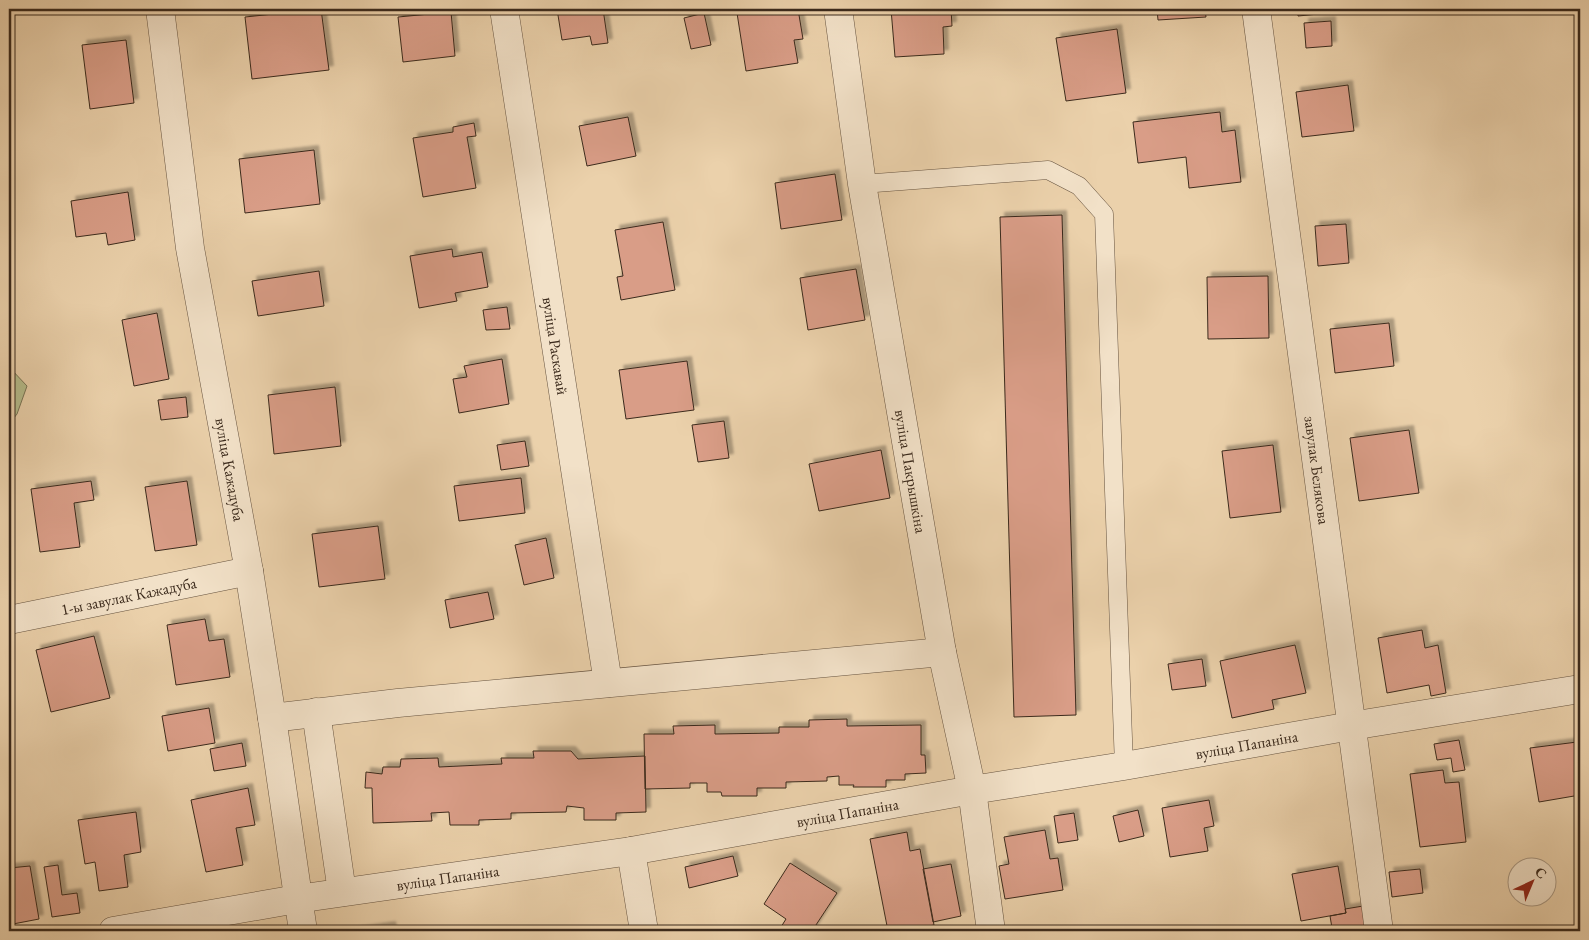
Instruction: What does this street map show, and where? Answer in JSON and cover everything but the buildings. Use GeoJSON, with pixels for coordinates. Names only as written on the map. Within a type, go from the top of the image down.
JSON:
{"type":"FeatureCollection","features":[{"type":"Feature","properties":{"kind":"street","name":"вуліца Кажадуба"},"geometry":{"type":"LineString","coordinates":[[160,9],[190,248],[249,572],[302,931]]}},
{"type":"Feature","properties":{"kind":"street","name":"вуліца Раскавай"},"geometry":{"type":"LineString","coordinates":[[504,9],[608,683]]}},
{"type":"Feature","properties":{"kind":"street","name":"вуліца Пакрышкіна"},"geometry":{"type":"LineString","coordinates":[[838,9],[862,184],[942,652],[972,790],[991,931]]}},
{"type":"Feature","properties":{"kind":"street","name":"завулак Белякова"},"geometry":{"type":"LineString","coordinates":[[1256,9],[1379,931]]}},
{"type":"Feature","properties":{"kind":"street","name":"1-ы завулак Кажадуба"},"geometry":{"type":"LineString","coordinates":[[9,620],[249,572]]}},
{"type":"Feature","properties":{"kind":"street"},"geometry":{"type":"LineString","coordinates":[[272,718],[608,683],[942,652]]}},
{"type":"Feature","properties":{"kind":"street","name":"вуліца Папаніна"},"geometry":{"type":"LineString","coordinates":[[112,931],[342,892],[631,851],[972,790],[1580,689]]}},
{"type":"Feature","properties":{"kind":"street"},"geometry":{"type":"LineString","coordinates":[[316,712],[342,892]]}},
{"type":"Feature","properties":{"kind":"street"},"geometry":{"type":"LineString","coordinates":[[631,851],[644,931]]}},
{"type":"Feature","properties":{"kind":"lane"},"geometry":{"type":"LineString","coordinates":[[862,184],[1048,170],[1079,186],[1104,214],[1124,766]]}},
{"type":"Feature","properties":{"kind":"green space"},"geometry":{"type":"Polygon","coordinates":[[[10,368],[27,386],[17,414],[9,424],[10,368]]]}}]}
